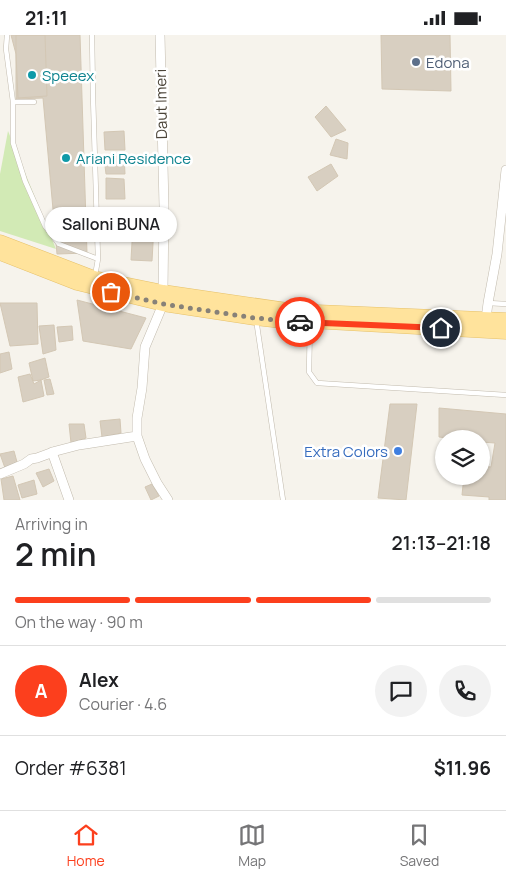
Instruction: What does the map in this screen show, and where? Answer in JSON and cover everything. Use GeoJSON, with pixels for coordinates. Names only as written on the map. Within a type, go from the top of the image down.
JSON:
{"type":"FeatureCollection","features":[{"type":"Feature","properties":{"kind":"main road"},"geometry":{"type":"LineString","coordinates":[[0,242],[94,278],[163,298],[294,311],[506,320]]}},
{"type":"Feature","properties":{"kind":"main road"},"geometry":{"type":"LineString","coordinates":[[0,253],[77,283],[163,298],[255,318],[291,322],[310,321],[506,332]]}},
{"type":"Feature","properties":{"kind":"street","name":"Daut Imeri"},"geometry":{"type":"LineString","coordinates":[[160,35],[164,207],[163,298]]}},
{"type":"Feature","properties":{"kind":"street"},"geometry":{"type":"LineString","coordinates":[[486,319],[488,303],[502,255],[506,170]]}},
{"type":"Feature","properties":{"kind":"street"},"geometry":{"type":"LineString","coordinates":[[163,298],[145,347],[142,388],[137,418],[137,437],[145,459],[168,500]]}},
{"type":"Feature","properties":{"kind":"street"},"geometry":{"type":"LineString","coordinates":[[0,474],[31,459],[52,452],[79,445],[137,437]]}},
{"type":"Feature","properties":{"kind":"street"},"geometry":{"type":"LineString","coordinates":[[52,452],[69,500]]}},
{"type":"Feature","properties":{"kind":"lane"},"geometry":{"type":"LineString","coordinates":[[6,35],[13,102],[13,143],[25,181],[45,226],[59,244],[98,259]]}},
{"type":"Feature","properties":{"kind":"lane"},"geometry":{"type":"LineString","coordinates":[[92,35],[98,259],[94,278]]}},
{"type":"Feature","properties":{"kind":"lane"},"geometry":{"type":"LineString","coordinates":[[13,102],[34,102]]}},
{"type":"Feature","properties":{"kind":"lane"},"geometry":{"type":"LineString","coordinates":[[488,303],[506,305]]}},
{"type":"Feature","properties":{"kind":"lane"},"geometry":{"type":"LineString","coordinates":[[255,318],[283,500]]}},
{"type":"Feature","properties":{"kind":"lane"},"geometry":{"type":"LineString","coordinates":[[310,321],[309,372],[317,383],[506,395]]}},
{"type":"Feature","properties":{"kind":"green space"},"geometry":{"type":"Polygon","coordinates":[[[8,131],[56,249],[0,231],[0,174],[8,131]]]}},
{"type":"Feature","properties":{"kind":"building","name":"Speeex"},"geometry":{"type":"Polygon","coordinates":[[[11,35],[45,35],[47,96],[18,98],[16,54],[11,35]]]}},
{"type":"Feature","properties":{"kind":"building","name":"Ariani Residence"},"geometry":{"type":"Polygon","coordinates":[[[16,35],[80,35],[87,253],[57,254],[43,98],[16,99],[16,35]]]}},
{"type":"Feature","properties":{"kind":"building","name":"Edona"},"geometry":{"type":"Polygon","coordinates":[[[381,35],[450,35],[451,91],[382,89],[381,35]]]}},
{"type":"Feature","properties":{"kind":"building"},"geometry":{"type":"Polygon","coordinates":[[[326,106],[346,130],[331,137],[315,117],[326,106]]]}},
{"type":"Feature","properties":{"kind":"building"},"geometry":{"type":"Polygon","coordinates":[[[124,131],[125,150],[105,150],[104,132],[124,131]]]}},
{"type":"Feature","properties":{"kind":"building"},"geometry":{"type":"Polygon","coordinates":[[[336,139],[348,143],[347,159],[330,155],[336,139]]]}},
{"type":"Feature","properties":{"kind":"building"},"geometry":{"type":"Polygon","coordinates":[[[124,156],[125,174],[106,174],[104,157],[124,156]]]}},
{"type":"Feature","properties":{"kind":"building"},"geometry":{"type":"Polygon","coordinates":[[[331,164],[338,176],[317,191],[308,177],[331,164]]]}},
{"type":"Feature","properties":{"kind":"building"},"geometry":{"type":"Polygon","coordinates":[[[106,178],[124,179],[125,199],[106,199],[106,178]]]}},
{"type":"Feature","properties":{"kind":"building"},"geometry":{"type":"Polygon","coordinates":[[[133,225],[154,226],[152,261],[131,260],[133,225]]]}},
{"type":"Feature","properties":{"kind":"building"},"geometry":{"type":"Polygon","coordinates":[[[77,300],[146,318],[131,349],[83,341],[77,300]]]}},
{"type":"Feature","properties":{"kind":"building"},"geometry":{"type":"Polygon","coordinates":[[[0,303],[37,303],[38,344],[10,346],[0,303]]]}},
{"type":"Feature","properties":{"kind":"building"},"geometry":{"type":"Polygon","coordinates":[[[54,325],[56,350],[43,354],[39,326],[54,325]]]}},
{"type":"Feature","properties":{"kind":"building"},"geometry":{"type":"Polygon","coordinates":[[[72,326],[73,340],[59,342],[57,327],[72,326]]]}},
{"type":"Feature","properties":{"kind":"building"},"geometry":{"type":"Polygon","coordinates":[[[9,352],[12,369],[0,373],[0,354],[9,352]]]}},
{"type":"Feature","properties":{"kind":"building"},"geometry":{"type":"Polygon","coordinates":[[[45,358],[49,377],[33,381],[29,363],[45,358]]]}},
{"type":"Feature","properties":{"kind":"building"},"geometry":{"type":"Polygon","coordinates":[[[30,374],[34,384],[41,380],[44,396],[23,402],[18,377],[30,374]]]}},
{"type":"Feature","properties":{"kind":"building"},"geometry":{"type":"Polygon","coordinates":[[[50,379],[54,394],[47,395],[44,380],[50,379]]]}},
{"type":"Feature","properties":{"kind":"building","name":"Extra Colors"},"geometry":{"type":"Polygon","coordinates":[[[390,404],[417,404],[406,500],[378,498],[390,404]]]}},
{"type":"Feature","properties":{"kind":"building"},"geometry":{"type":"Polygon","coordinates":[[[439,408],[506,414],[506,500],[489,500],[489,497],[462,495],[463,485],[490,485],[490,467],[495,443],[490,443],[490,430],[439,430],[439,408]]]}},
{"type":"Feature","properties":{"kind":"building"},"geometry":{"type":"Polygon","coordinates":[[[120,419],[121,433],[102,437],[100,421],[120,419]]]}},
{"type":"Feature","properties":{"kind":"building"},"geometry":{"type":"Polygon","coordinates":[[[69,424],[84,424],[86,438],[71,443],[69,424]]]}},
{"type":"Feature","properties":{"kind":"building"},"geometry":{"type":"Polygon","coordinates":[[[14,451],[17,462],[5,468],[0,454],[14,451]]]}},
{"type":"Feature","properties":{"kind":"building"},"geometry":{"type":"Polygon","coordinates":[[[49,469],[54,481],[43,487],[36,473],[49,469]]]}},
{"type":"Feature","properties":{"kind":"building"},"geometry":{"type":"Polygon","coordinates":[[[13,476],[20,500],[4,500],[1,479],[13,476]]]}},
{"type":"Feature","properties":{"kind":"building"},"geometry":{"type":"Polygon","coordinates":[[[34,480],[37,494],[22,498],[18,485],[34,480]]]}},
{"type":"Feature","properties":{"kind":"building"},"geometry":{"type":"Polygon","coordinates":[[[152,484],[159,496],[151,500],[145,487],[152,484]]]}},
{"type":"Feature","properties":{"kind":"way so far"},"geometry":{"type":"LineString","coordinates":[[111,292],[163,304],[255,318],[300,322]]}},
{"type":"Feature","properties":{"kind":"place","name":"Edona"},"geometry":{"type":"Point","coordinates":[416,62]}},
{"type":"Feature","properties":{"kind":"place","name":"Speeex"},"geometry":{"type":"Point","coordinates":[32,75]}},
{"type":"Feature","properties":{"kind":"place","name":"Ariani Residence"},"geometry":{"type":"Point","coordinates":[66,158]}},
{"type":"Feature","properties":{"kind":"place","name":"Salloni BUNA"},"geometry":{"type":"Point","coordinates":[111,292]}},
{"type":"Feature","properties":{"kind":"place","name":"Extra Colors"},"geometry":{"type":"Point","coordinates":[398,451]}},
{"type":"Feature","properties":{"kind":"route"},"geometry":{"type":"LineString","coordinates":[[300,322],[441,328]]}}]}
